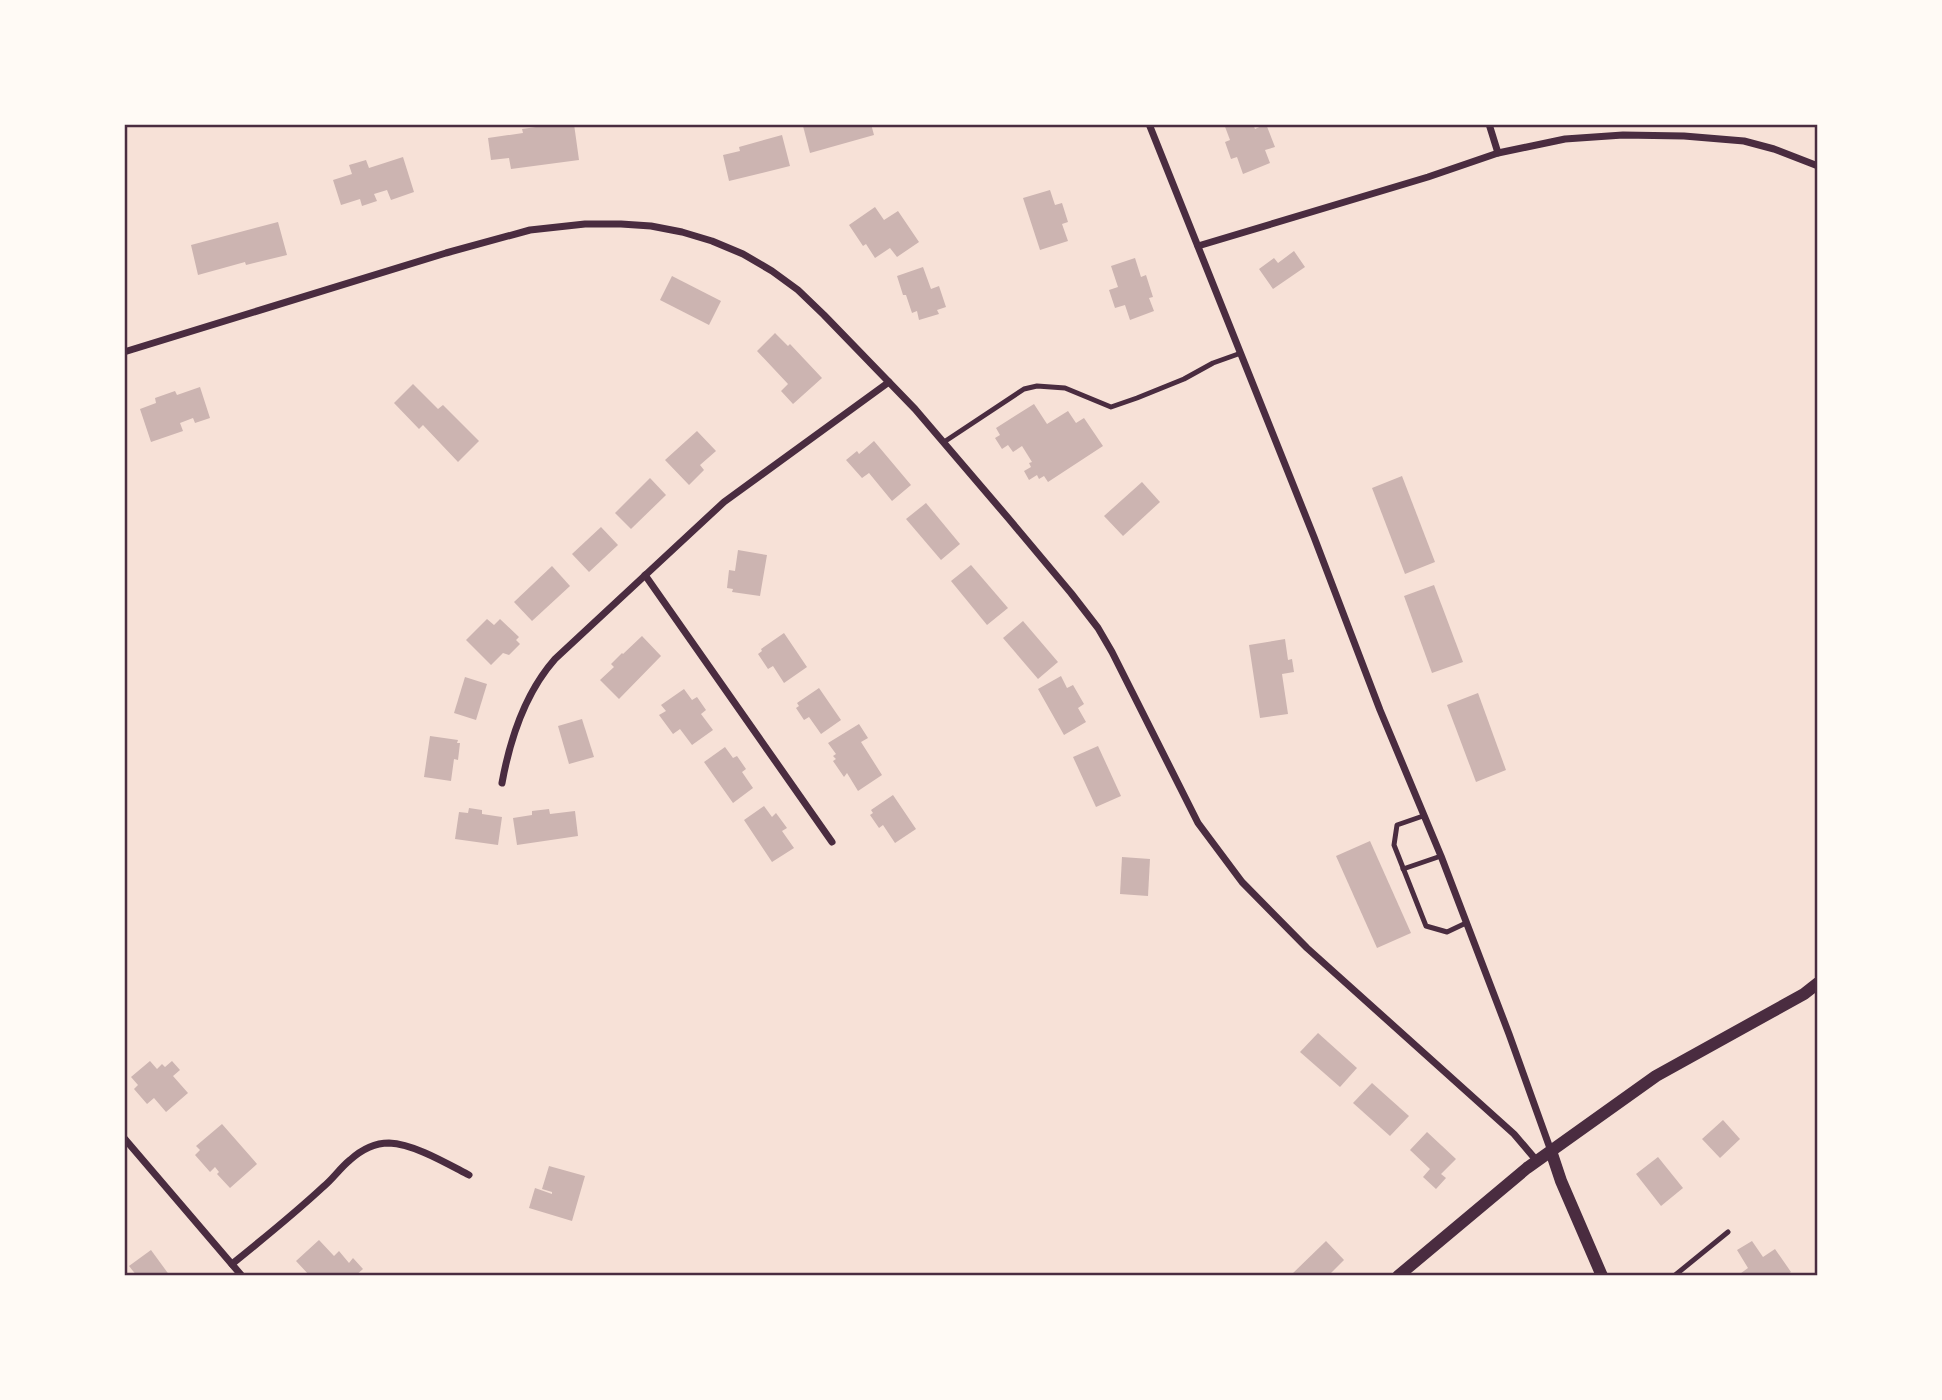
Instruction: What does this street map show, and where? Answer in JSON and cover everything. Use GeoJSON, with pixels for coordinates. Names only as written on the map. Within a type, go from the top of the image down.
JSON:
{"type":"FeatureCollection","features":[{"type":"Feature","properties":{"kind":"street"},"geometry":{"type":"LineString","coordinates":[[1149,124],[1380,710],[1441,856],[1509,1034],[1561,1181],[1602,1276]]}},
{"type":"Feature","properties":{"kind":"street"},"geometry":{"type":"LineString","coordinates":[[1489,124],[1498,153]]}},
{"type":"Feature","properties":{"kind":"street"},"geometry":{"type":"LineString","coordinates":[[1198,246],[1428,177],[1498,153],[1594,136],[1684,136],[1744,141],[1818,166]]}},
{"type":"Feature","properties":{"kind":"street"},"geometry":{"type":"LineString","coordinates":[[124,352],[446,253],[530,230],[585,224],[651,226],[712,241],[743,254],[798,290],[889,382],[944,442],[1071,593],[1098,628],[1112,652],[1198,823],[1242,882],[1307,947],[1514,1134],[1537,1161]]}},
{"type":"Feature","properties":{"kind":"street"},"geometry":{"type":"LineString","coordinates":[[502,783],[506,762],[533,687],[568,646],[724,502],[889,382]]}},
{"type":"Feature","properties":{"kind":"street"},"geometry":{"type":"LineString","coordinates":[[645,575],[832,842]]}},
{"type":"Feature","properties":{"kind":"street"},"geometry":{"type":"LineString","coordinates":[[1398,1276],[1537,1161],[1656,1076],[1804,994],[1818,983]]}},
{"type":"Feature","properties":{"kind":"street"},"geometry":{"type":"LineString","coordinates":[[124,1138],[242,1276]]}},
{"type":"Feature","properties":{"kind":"street"},"geometry":{"type":"LineString","coordinates":[[232,1264],[292,1215],[348,1161],[374,1145],[399,1144],[469,1175]]}},
{"type":"Feature","properties":{"kind":"lane"},"geometry":{"type":"LineString","coordinates":[[944,442],[1024,389],[1037,386],[1065,388],[1111,407],[1184,379],[1213,363],[1241,353]]}},
{"type":"Feature","properties":{"kind":"lane"},"geometry":{"type":"LineString","coordinates":[[1423,816],[1397,825],[1394,845],[1403,869],[1426,926],[1447,932],[1466,923]]}},
{"type":"Feature","properties":{"kind":"lane"},"geometry":{"type":"LineString","coordinates":[[1403,869],[1441,856]]}},
{"type":"Feature","properties":{"kind":"lane"},"geometry":{"type":"LineString","coordinates":[[1674,1276],[1728,1232]]}},
{"type":"Feature","properties":{"kind":"building"},"geometry":{"type":"Polygon","coordinates":[[[557,124],[574,124],[579,160],[511,169],[509,158],[491,160],[488,138],[557,124]]]}},
{"type":"Feature","properties":{"kind":"building"},"geometry":{"type":"Polygon","coordinates":[[[871,124],[874,135],[810,153],[803,126],[871,124]]]}},
{"type":"Feature","properties":{"kind":"building"},"geometry":{"type":"Polygon","coordinates":[[[1224,124],[1253,124],[1255,129],[1266,124],[1275,147],[1265,150],[1270,163],[1243,174],[1237,157],[1231,159],[1225,142],[1230,140],[1224,124]]]}},
{"type":"Feature","properties":{"kind":"building"},"geometry":{"type":"Polygon","coordinates":[[[782,135],[790,166],[729,181],[723,155],[740,151],[739,147],[782,135]]]}},
{"type":"Feature","properties":{"kind":"building"},"geometry":{"type":"Polygon","coordinates":[[[403,157],[414,192],[391,200],[387,190],[374,194],[377,201],[362,206],[360,199],[341,205],[333,180],[352,174],[349,165],[366,160],[369,168],[403,157]]]}},
{"type":"Feature","properties":{"kind":"building"},"geometry":{"type":"Polygon","coordinates":[[[1050,190],[1055,205],[1062,203],[1068,222],[1062,224],[1068,241],[1040,250],[1023,198],[1050,190]]]}},
{"type":"Feature","properties":{"kind":"building"},"geometry":{"type":"Polygon","coordinates":[[[875,207],[884,220],[898,211],[919,242],[897,257],[890,248],[875,258],[849,225],[875,207]]]}},
{"type":"Feature","properties":{"kind":"building"},"geometry":{"type":"Polygon","coordinates":[[[278,222],[287,255],[246,265],[245,262],[198,275],[191,245],[278,222]]]}},
{"type":"Feature","properties":{"kind":"building"},"geometry":{"type":"Polygon","coordinates":[[[1294,251],[1305,267],[1273,289],[1259,269],[1274,258],[1278,263],[1294,251]]]}},
{"type":"Feature","properties":{"kind":"building"},"geometry":{"type":"Polygon","coordinates":[[[1135,258],[1141,277],[1146,275],[1154,311],[1130,320],[1125,305],[1115,308],[1109,290],[1118,287],[1111,266],[1135,258]]]}},
{"type":"Feature","properties":{"kind":"building"},"geometry":{"type":"Polygon","coordinates":[[[923,267],[931,289],[939,286],[946,307],[937,310],[939,314],[919,320],[917,311],[912,313],[906,295],[903,295],[897,276],[923,267]]]}},
{"type":"Feature","properties":{"kind":"building"},"geometry":{"type":"Polygon","coordinates":[[[672,276],[721,301],[709,325],[660,300],[672,276]]]}},
{"type":"Feature","properties":{"kind":"building"},"geometry":{"type":"Polygon","coordinates":[[[775,333],[788,346],[790,344],[822,378],[793,404],[781,391],[788,384],[757,351],[775,333]]]}},
{"type":"Feature","properties":{"kind":"building"},"geometry":{"type":"Polygon","coordinates":[[[413,384],[438,409],[443,405],[479,441],[458,462],[423,425],[419,429],[394,403],[413,384]]]}},
{"type":"Feature","properties":{"kind":"building"},"geometry":{"type":"Polygon","coordinates":[[[200,387],[210,418],[195,423],[193,418],[180,423],[183,431],[151,442],[140,409],[156,403],[155,398],[175,391],[177,395],[200,387]]]}},
{"type":"Feature","properties":{"kind":"building"},"geometry":{"type":"Polygon","coordinates":[[[1034,404],[1047,424],[1068,411],[1076,423],[1084,418],[1103,446],[1048,482],[1044,476],[1039,479],[1037,475],[1029,480],[1024,471],[1031,467],[1029,463],[1032,462],[1022,446],[1013,452],[1008,445],[1002,449],[995,438],[1000,435],[996,428],[1034,404]]]}},
{"type":"Feature","properties":{"kind":"building"},"geometry":{"type":"Polygon","coordinates":[[[697,431],[716,451],[700,465],[704,470],[689,485],[665,460],[697,431]]]}},
{"type":"Feature","properties":{"kind":"building"},"geometry":{"type":"Polygon","coordinates":[[[874,441],[911,485],[892,501],[869,473],[862,478],[846,460],[857,451],[859,454],[874,441]]]}},
{"type":"Feature","properties":{"kind":"building"},"geometry":{"type":"Polygon","coordinates":[[[1402,476],[1435,562],[1405,574],[1372,488],[1402,476]]]}},
{"type":"Feature","properties":{"kind":"building"},"geometry":{"type":"Polygon","coordinates":[[[650,478],[666,495],[631,529],[615,513],[650,478]]]}},
{"type":"Feature","properties":{"kind":"building"},"geometry":{"type":"Polygon","coordinates":[[[1142,482],[1160,502],[1123,536],[1104,516],[1142,482]]]}},
{"type":"Feature","properties":{"kind":"building"},"geometry":{"type":"Polygon","coordinates":[[[926,503],[960,544],[941,560],[906,519],[926,503]]]}},
{"type":"Feature","properties":{"kind":"building"},"geometry":{"type":"Polygon","coordinates":[[[601,527],[618,545],[589,572],[572,554],[601,527]]]}},
{"type":"Feature","properties":{"kind":"building"},"geometry":{"type":"Polygon","coordinates":[[[738,550],[767,555],[760,596],[732,592],[733,589],[727,588],[729,570],[735,571],[738,550]]]}},
{"type":"Feature","properties":{"kind":"building"},"geometry":{"type":"Polygon","coordinates":[[[971,565],[1008,608],[987,625],[951,581],[971,565]]]}},
{"type":"Feature","properties":{"kind":"building"},"geometry":{"type":"Polygon","coordinates":[[[552,566],[570,586],[532,621],[514,602],[552,566]]]}},
{"type":"Feature","properties":{"kind":"building"},"geometry":{"type":"Polygon","coordinates":[[[1434,585],[1463,662],[1432,673],[1404,596],[1434,585]]]}},
{"type":"Feature","properties":{"kind":"building"},"geometry":{"type":"Polygon","coordinates":[[[487,619],[494,625],[500,619],[519,637],[516,640],[520,644],[509,655],[503,653],[491,665],[466,640],[487,619]]]}},
{"type":"Feature","properties":{"kind":"building"},"geometry":{"type":"Polygon","coordinates":[[[1023,621],[1058,662],[1038,679],[1003,638],[1023,621]]]}},
{"type":"Feature","properties":{"kind":"building"},"geometry":{"type":"Polygon","coordinates":[[[784,633],[807,667],[784,683],[773,666],[768,669],[758,654],[784,633]]]}},
{"type":"Feature","properties":{"kind":"building"},"geometry":{"type":"Polygon","coordinates":[[[642,636],[661,656],[619,699],[600,680],[614,667],[611,664],[642,636]]]}},
{"type":"Feature","properties":{"kind":"building"},"geometry":{"type":"Polygon","coordinates":[[[1285,639],[1288,660],[1292,659],[1294,672],[1282,674],[1288,714],[1260,718],[1249,645],[1285,639]]]}},
{"type":"Feature","properties":{"kind":"building"},"geometry":{"type":"Polygon","coordinates":[[[1061,676],[1067,688],[1073,685],[1084,704],[1078,708],[1086,722],[1064,735],[1038,689],[1061,676]]]}},
{"type":"Feature","properties":{"kind":"building"},"geometry":{"type":"Polygon","coordinates":[[[465,677],[487,684],[476,720],[454,713],[465,677]]]}},
{"type":"Feature","properties":{"kind":"building"},"geometry":{"type":"Polygon","coordinates":[[[819,688],[841,720],[821,734],[809,717],[804,720],[796,708],[799,706],[797,703],[819,688]]]}},
{"type":"Feature","properties":{"kind":"building"},"geometry":{"type":"Polygon","coordinates":[[[684,689],[692,700],[697,697],[706,710],[701,714],[713,730],[692,745],[680,729],[673,734],[659,715],[666,711],[661,705],[684,689]]]}},
{"type":"Feature","properties":{"kind":"building"},"geometry":{"type":"Polygon","coordinates":[[[1478,693],[1506,770],[1476,782],[1447,705],[1478,693]]]}},
{"type":"Feature","properties":{"kind":"building"},"geometry":{"type":"Polygon","coordinates":[[[582,719],[594,757],[569,764],[558,726],[582,719]]]}},
{"type":"Feature","properties":{"kind":"building"},"geometry":{"type":"Polygon","coordinates":[[[859,724],[868,738],[861,742],[882,775],[858,791],[847,773],[844,777],[833,761],[836,754],[828,743],[859,724]]]}},
{"type":"Feature","properties":{"kind":"building"},"geometry":{"type":"Polygon","coordinates":[[[430,736],[458,740],[457,743],[460,743],[458,760],[454,759],[451,781],[424,777],[430,736]]]}},
{"type":"Feature","properties":{"kind":"building"},"geometry":{"type":"Polygon","coordinates":[[[1098,746],[1121,796],[1096,807],[1073,757],[1098,746]]]}},
{"type":"Feature","properties":{"kind":"building"},"geometry":{"type":"Polygon","coordinates":[[[725,747],[733,758],[737,756],[746,769],[742,772],[753,788],[733,803],[704,762],[725,747]]]}},
{"type":"Feature","properties":{"kind":"building"},"geometry":{"type":"Polygon","coordinates":[[[893,795],[916,829],[895,843],[883,825],[879,828],[870,815],[873,813],[871,810],[893,795]]]}},
{"type":"Feature","properties":{"kind":"building"},"geometry":{"type":"Polygon","coordinates":[[[764,806],[772,817],[776,813],[787,828],[782,831],[794,848],[772,862],[744,820],[764,806]]]}},
{"type":"Feature","properties":{"kind":"building"},"geometry":{"type":"Polygon","coordinates":[[[469,808],[482,810],[482,814],[502,817],[498,845],[455,839],[459,812],[468,813],[469,808]]]}},
{"type":"Feature","properties":{"kind":"building"},"geometry":{"type":"Polygon","coordinates":[[[549,809],[550,814],[575,811],[578,836],[517,845],[513,818],[532,815],[532,811],[549,809]]]}},
{"type":"Feature","properties":{"kind":"building"},"geometry":{"type":"Polygon","coordinates":[[[1370,841],[1411,933],[1377,948],[1336,856],[1370,841]]]}},
{"type":"Feature","properties":{"kind":"building"},"geometry":{"type":"Polygon","coordinates":[[[1122,857],[1150,859],[1148,896],[1120,894],[1122,857]]]}},
{"type":"Feature","properties":{"kind":"building"},"geometry":{"type":"Polygon","coordinates":[[[1318,1033],[1357,1068],[1340,1087],[1300,1052],[1318,1033]]]}},
{"type":"Feature","properties":{"kind":"building"},"geometry":{"type":"Polygon","coordinates":[[[150,1061],[157,1069],[172,1061],[180,1070],[173,1076],[188,1093],[166,1112],[154,1098],[147,1104],[134,1089],[138,1085],[131,1077],[150,1061]]]}},
{"type":"Feature","properties":{"kind":"building"},"geometry":{"type":"Polygon","coordinates":[[[1372,1083],[1409,1116],[1390,1136],[1353,1103],[1372,1083]]]}},
{"type":"Feature","properties":{"kind":"building"},"geometry":{"type":"Polygon","coordinates":[[[1723,1120],[1740,1139],[1720,1158],[1702,1139],[1723,1120]]]}},
{"type":"Feature","properties":{"kind":"building"},"geometry":{"type":"Polygon","coordinates":[[[222,1124],[257,1164],[230,1188],[217,1174],[219,1172],[215,1167],[210,1172],[195,1155],[200,1150],[196,1146],[222,1124]]]}},
{"type":"Feature","properties":{"kind":"building"},"geometry":{"type":"Polygon","coordinates":[[[1427,1132],[1456,1159],[1441,1174],[1446,1178],[1436,1189],[1423,1177],[1430,1169],[1410,1150],[1427,1132]]]}},
{"type":"Feature","properties":{"kind":"building"},"geometry":{"type":"Polygon","coordinates":[[[1658,1157],[1683,1188],[1661,1206],[1636,1174],[1658,1157]]]}},
{"type":"Feature","properties":{"kind":"building"},"geometry":{"type":"Polygon","coordinates":[[[549,1166],[585,1176],[572,1221],[529,1208],[535,1188],[552,1194],[542,1189],[549,1166]]]}},
{"type":"Feature","properties":{"kind":"building"},"geometry":{"type":"Polygon","coordinates":[[[319,1240],[334,1256],[339,1251],[349,1263],[353,1258],[363,1269],[355,1276],[310,1276],[296,1261],[319,1240]]]}},
{"type":"Feature","properties":{"kind":"building"},"geometry":{"type":"Polygon","coordinates":[[[1326,1241],[1344,1260],[1328,1276],[1290,1276],[1326,1241]]]}},
{"type":"Feature","properties":{"kind":"building"},"geometry":{"type":"Polygon","coordinates":[[[1752,1241],[1763,1257],[1775,1249],[1791,1272],[1785,1276],[1737,1276],[1748,1268],[1737,1250],[1752,1241]]]}},
{"type":"Feature","properties":{"kind":"building"},"geometry":{"type":"Polygon","coordinates":[[[151,1250],[170,1276],[137,1276],[129,1266],[151,1250]]]}}]}
